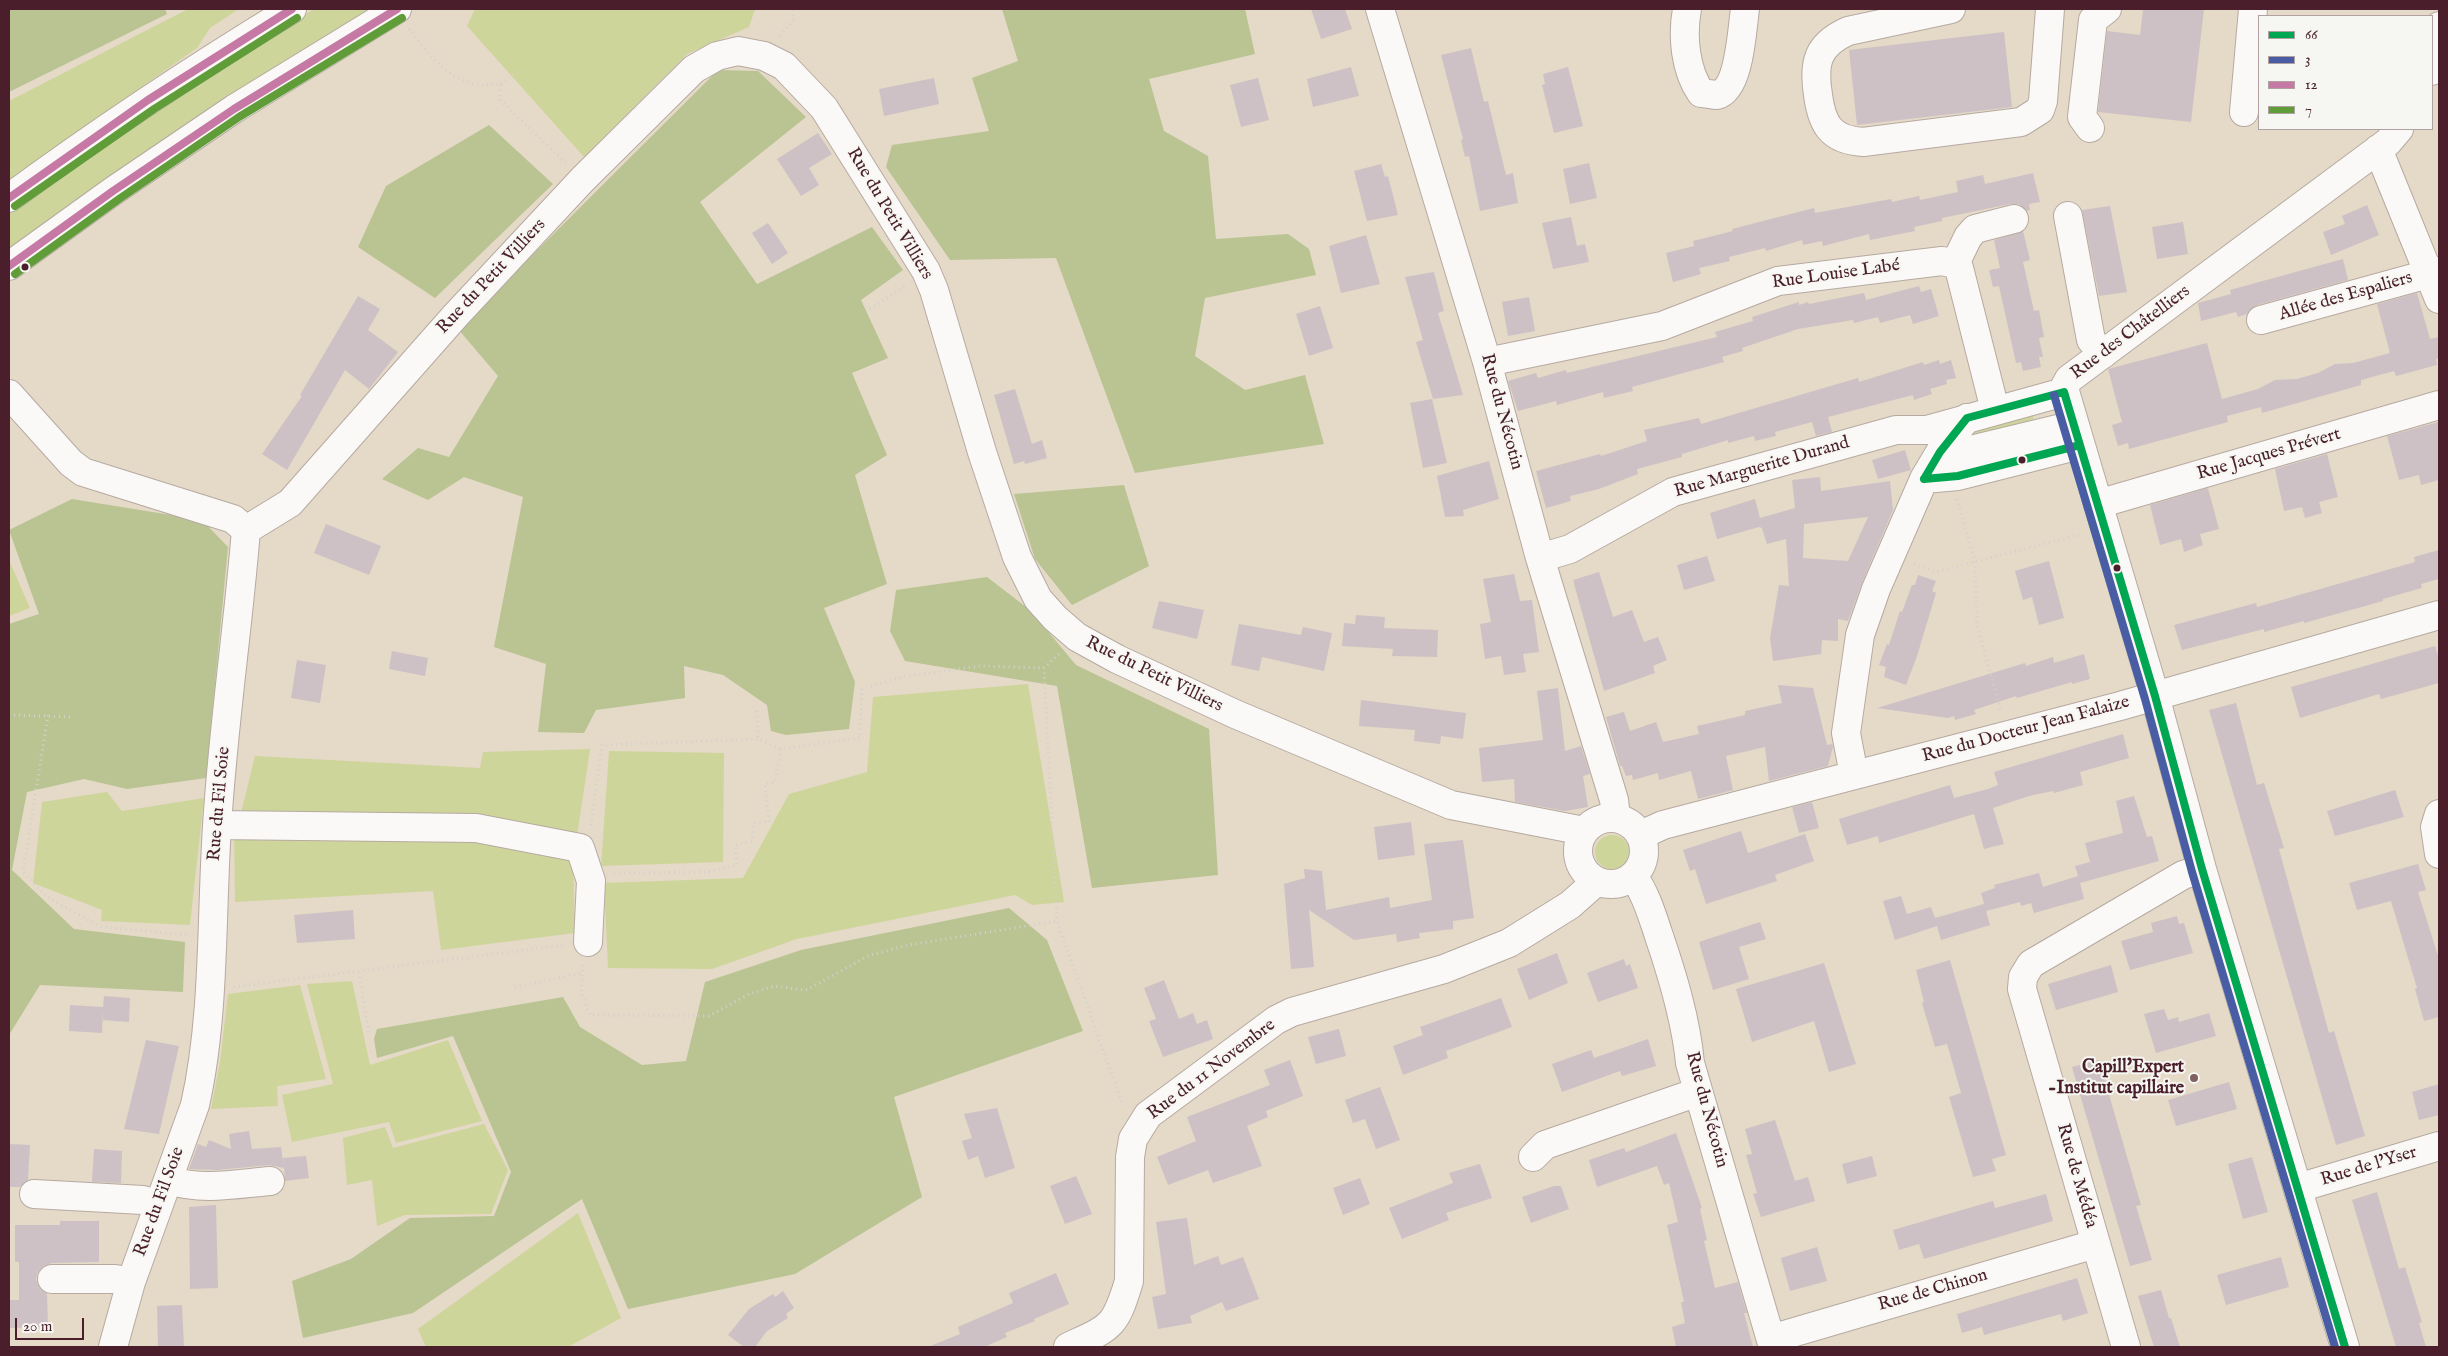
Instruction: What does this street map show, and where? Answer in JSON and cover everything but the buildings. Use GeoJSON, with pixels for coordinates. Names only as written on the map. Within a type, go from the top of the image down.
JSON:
{"type":"FeatureCollection","features":[{"type":"Feature","properties":{"kind":"street"},"geometry":{"type":"LineString","coordinates":[[9,198],[90,138],[292,9]]}},
{"type":"Feature","properties":{"kind":"street","name":"Rue du Nécotin"},"geometry":{"type":"LineString","coordinates":[[1380,9],[1487,362],[1540,558],[1614,800],[1616,818]]}},
{"type":"Feature","properties":{"kind":"street"},"geometry":{"type":"LineString","coordinates":[[1687,9],[1685,23],[1691,78],[1701,93],[1717,94],[1729,86],[1737,64],[1745,9]]}},
{"type":"Feature","properties":{"kind":"street"},"geometry":{"type":"LineString","coordinates":[[1951,9],[1848,31],[1835,37],[1824,48],[1817,61],[1815,75],[1820,115],[1828,127],[1838,136],[1851,141],[1864,142],[2021,122],[2040,110],[2043,101],[2050,9]]}},
{"type":"Feature","properties":{"kind":"street"},"geometry":{"type":"LineString","coordinates":[[2090,128],[2082,117],[2093,20],[2107,9]]}},
{"type":"Feature","properties":{"kind":"street"},"geometry":{"type":"LineString","coordinates":[[2244,112],[2253,9]]}},
{"type":"Feature","properties":{"kind":"street"},"geometry":{"type":"LineString","coordinates":[[9,266],[113,191],[234,109],[402,18]]}},
{"type":"Feature","properties":{"kind":"street"},"geometry":{"type":"LineString","coordinates":[[2433,65],[2439,26]]}},
{"type":"Feature","properties":{"kind":"street","name":"Rue du Petit Villiers"},"geometry":{"type":"LineString","coordinates":[[246,530],[290,503],[456,315],[583,179],[694,69],[716,56],[738,51],[764,56],[784,66],[824,108],[926,271],[934,290],[982,452],[1017,557],[1038,599],[1055,618],[1078,637],[1118,660],[1235,714],[1451,805],[1584,831]]}},
{"type":"Feature","properties":{"kind":"street","name":"Rue des Châtelliers"},"geometry":{"type":"LineString","coordinates":[[1967,418],[2064,392],[2066,382],[2378,149],[2398,130]]}},
{"type":"Feature","properties":{"kind":"street"},"geometry":{"type":"LineString","coordinates":[[2378,149],[2435,272],[2439,299]]}},
{"type":"Feature","properties":{"kind":"street"},"geometry":{"type":"LineString","coordinates":[[2068,216],[2091,340],[2103,354]]}},
{"type":"Feature","properties":{"kind":"street"},"geometry":{"type":"LineString","coordinates":[[1995,410],[1960,274],[1955,264],[1974,229],[2014,219]]}},
{"type":"Feature","properties":{"kind":"street","name":"Rue Louise Labé"},"geometry":{"type":"LineString","coordinates":[[1487,362],[1662,326],[1778,280],[1942,260],[1955,264]]}},
{"type":"Feature","properties":{"kind":"street","name":"Allée des Espaliers"},"geometry":{"type":"LineString","coordinates":[[2261,320],[2435,272]]}},
{"type":"Feature","properties":{"kind":"street"},"geometry":{"type":"LineString","coordinates":[[2064,392],[2155,696],[2202,869],[2345,1347]]}},
{"type":"Feature","properties":{"kind":"street"},"geometry":{"type":"LineString","coordinates":[[9,394],[71,463],[83,472],[233,520],[246,530]]}},
{"type":"Feature","properties":{"kind":"street","name":"Rue Jacques Prévert"},"geometry":{"type":"LineString","coordinates":[[2098,504],[2439,406]]}},
{"type":"Feature","properties":{"kind":"street"},"geometry":{"type":"LineString","coordinates":[[1854,774],[1846,733],[1860,635],[1876,589],[1924,479],[1940,452],[1967,418]]}},
{"type":"Feature","properties":{"kind":"street","name":"Rue Marguerite Durand"},"geometry":{"type":"LineString","coordinates":[[1540,558],[1570,549],[1673,492],[1896,430],[1927,430],[1967,418]]}},
{"type":"Feature","properties":{"kind":"street"},"geometry":{"type":"LineString","coordinates":[[1940,452],[1966,451],[2077,435]]}},
{"type":"Feature","properties":{"kind":"street"},"geometry":{"type":"LineString","coordinates":[[1924,479],[1958,476],[2077,435]]}},
{"type":"Feature","properties":{"kind":"street","name":"Rue du Fil Soie"},"geometry":{"type":"LineString","coordinates":[[113,1347],[131,1282],[195,1105],[201,1078],[209,990],[217,825],[246,530]]}},
{"type":"Feature","properties":{"kind":"street","name":"Rue du Docteur Jean Falaize"},"geometry":{"type":"LineString","coordinates":[[1641,835],[1664,825],[2155,696],[2439,615]]}},
{"type":"Feature","properties":{"kind":"street"},"geometry":{"type":"LineString","coordinates":[[1616,818],[1634,826],[1644,843],[1643,861],[1634,876],[1616,884],[1598,881],[1589,876],[1578,859],[1579,840],[1584,831],[1598,820],[1616,818]]}},
{"type":"Feature","properties":{"kind":"street"},"geometry":{"type":"LineString","coordinates":[[2437,820],[2439,854]]}},
{"type":"Feature","properties":{"kind":"street"},"geometry":{"type":"LineString","coordinates":[[217,825],[476,828],[580,848],[590,874],[588,942]]}},
{"type":"Feature","properties":{"kind":"street","name":"Rue de Médéa"},"geometry":{"type":"LineString","coordinates":[[2126,1347],[2022,989],[2023,976],[2031,964],[2183,875],[2202,869]]}},
{"type":"Feature","properties":{"kind":"street","name":"Rue du Nécotin"},"geometry":{"type":"LineString","coordinates":[[1634,876],[1646,898],[1666,956],[1685,1024],[1690,1063],[1772,1343]]}},
{"type":"Feature","properties":{"kind":"street","name":"Rue du 11 Novembre"},"geometry":{"type":"LineString","coordinates":[[1068,1347],[1105,1330],[1117,1316],[1124,1299],[1129,1281],[1130,1158],[1134,1139],[1148,1116],[1276,1020],[1292,1012],[1444,969],[1509,943],[1570,905],[1598,881]]}},
{"type":"Feature","properties":{"kind":"street"},"geometry":{"type":"LineString","coordinates":[[1533,1157],[1545,1145],[1698,1092]]}},
{"type":"Feature","properties":{"kind":"street","name":"Rue de l'Yser"},"geometry":{"type":"LineString","coordinates":[[2298,1188],[2439,1146]]}},
{"type":"Feature","properties":{"kind":"street"},"geometry":{"type":"LineString","coordinates":[[34,1194],[143,1200],[186,1185],[214,1186],[270,1181]]}},
{"type":"Feature","properties":{"kind":"street","name":"Rue de Chinon"},"geometry":{"type":"LineString","coordinates":[[1772,1343],[2095,1244]]}},
{"type":"Feature","properties":{"kind":"street"},"geometry":{"type":"LineString","coordinates":[[52,1279],[115,1279],[131,1282]]}},
{"type":"Feature","properties":{"kind":"path"},"geometry":{"type":"LineString","coordinates":[[764,56],[793,20],[793,9]]}},
{"type":"Feature","properties":{"kind":"path"},"geometry":{"type":"LineString","coordinates":[[402,18],[435,61],[463,80],[479,85],[501,84],[518,71]]}},
{"type":"Feature","properties":{"kind":"path"},"geometry":{"type":"LineString","coordinates":[[501,84],[500,100],[583,179]]}},
{"type":"Feature","properties":{"kind":"path"},"geometry":{"type":"LineString","coordinates":[[870,309],[926,271]]}},
{"type":"Feature","properties":{"kind":"path"},"geometry":{"type":"LineString","coordinates":[[1955,492],[1975,561],[1977,626],[2003,718]]}},
{"type":"Feature","properties":{"kind":"path"},"geometry":{"type":"LineString","coordinates":[[1912,563],[1935,572],[2084,533]]}},
{"type":"Feature","properties":{"kind":"path"},"geometry":{"type":"LineString","coordinates":[[580,848],[590,832],[602,745],[758,739],[781,749],[860,738],[862,689],[901,677],[981,666],[1044,668],[1078,637]]}},
{"type":"Feature","properties":{"kind":"path"},"geometry":{"type":"LineString","coordinates":[[1044,668],[1057,921],[1126,1114]]}},
{"type":"Feature","properties":{"kind":"path"},"geometry":{"type":"LineString","coordinates":[[757,711],[758,739]]}},
{"type":"Feature","properties":{"kind":"path"},"geometry":{"type":"LineString","coordinates":[[9,715],[74,717]]}},
{"type":"Feature","properties":{"kind":"path"},"geometry":{"type":"LineString","coordinates":[[48,715],[22,872],[47,897],[101,926],[211,938]]}},
{"type":"Feature","properties":{"kind":"path"},"geometry":{"type":"LineString","coordinates":[[590,874],[709,872],[736,865],[735,845],[752,841],[754,823],[769,822],[765,784],[775,782],[781,749]]}},
{"type":"Feature","properties":{"kind":"path"},"geometry":{"type":"LineString","coordinates":[[209,990],[588,942],[582,973],[581,992],[590,1016],[708,1016],[749,994],[774,986],[806,990],[836,976],[870,955],[909,945],[1057,921]]}},
{"type":"Feature","properties":{"kind":"path"},"geometry":{"type":"LineString","coordinates":[[360,972],[369,1036]]}},
{"type":"Feature","properties":{"kind":"path"},"geometry":{"type":"LineString","coordinates":[[516,987],[582,973]]}},
{"type":"Feature","properties":{"kind":"green space"},"geometry":{"type":"Polygon","coordinates":[[[9,9],[165,9],[167,14],[9,92],[9,9]]]}},
{"type":"Feature","properties":{"kind":"green space"},"geometry":{"type":"Polygon","coordinates":[[[188,9],[239,9],[210,28],[197,48],[9,180],[9,101],[188,9]]]}},
{"type":"Feature","properties":{"kind":"green space"},"geometry":{"type":"Polygon","coordinates":[[[314,9],[375,9],[9,254],[9,214],[220,66],[314,9]]]}},
{"type":"Feature","properties":{"kind":"green space"},"geometry":{"type":"Polygon","coordinates":[[[475,9],[755,9],[749,27],[687,54],[584,157],[467,26],[475,9]]]}},
{"type":"Feature","properties":{"kind":"green space"},"geometry":{"type":"Polygon","coordinates":[[[1002,9],[1245,9],[1255,54],[1149,79],[1164,131],[1208,156],[1216,239],[1288,234],[1309,249],[1316,275],[1205,298],[1195,356],[1245,390],[1305,375],[1324,444],[1135,473],[1056,258],[950,260],[886,167],[892,145],[989,131],[972,78],[1018,61],[1002,9]]]}},
{"type":"Feature","properties":{"kind":"green space"},"geometry":{"type":"Polygon","coordinates":[[[718,70],[758,71],[806,117],[700,202],[757,284],[872,227],[903,270],[861,300],[888,358],[852,373],[887,455],[855,475],[887,584],[824,608],[855,682],[849,729],[786,735],[771,731],[767,705],[723,675],[684,666],[685,698],[596,710],[584,733],[538,732],[546,664],[494,647],[523,497],[464,477],[428,500],[382,479],[418,448],[449,457],[498,376],[458,329],[718,70]]]}},
{"type":"Feature","properties":{"kind":"green space"},"geometry":{"type":"Polygon","coordinates":[[[489,125],[553,184],[435,298],[358,247],[386,186],[489,125]]]}},
{"type":"Feature","properties":{"kind":"green space"},"geometry":{"type":"Polygon","coordinates":[[[2034,415],[2030,428],[1971,438],[1970,436],[1974,432],[2034,415]]]}},
{"type":"Feature","properties":{"kind":"green space"},"geometry":{"type":"Polygon","coordinates":[[[1124,485],[1149,566],[1072,605],[1035,559],[1014,494],[1124,485]]]}},
{"type":"Feature","properties":{"kind":"green space"},"geometry":{"type":"Polygon","coordinates":[[[72,499],[202,520],[228,547],[206,778],[127,789],[84,779],[27,792],[12,870],[74,929],[185,942],[183,992],[40,985],[9,1035],[9,624],[39,614],[9,530],[72,499]]]}},
{"type":"Feature","properties":{"kind":"green space"},"geometry":{"type":"Polygon","coordinates":[[[9,560],[30,608],[9,616],[9,560]]]}},
{"type":"Feature","properties":{"kind":"green space"},"geometry":{"type":"Polygon","coordinates":[[[987,577],[1030,610],[1076,665],[1209,729],[1218,875],[1092,888],[1057,686],[905,661],[890,631],[896,590],[987,577]]]}},
{"type":"Feature","properties":{"kind":"green space"},"geometry":{"type":"Polygon","coordinates":[[[1028,684],[1064,902],[1032,905],[1015,895],[797,939],[712,969],[608,968],[604,883],[743,878],[789,794],[867,772],[873,697],[1028,684]]]}},
{"type":"Feature","properties":{"kind":"green space"},"geometry":{"type":"Polygon","coordinates":[[[590,749],[577,836],[241,813],[255,756],[480,768],[483,752],[590,749]]]}},
{"type":"Feature","properties":{"kind":"green space"},"geometry":{"type":"Polygon","coordinates":[[[609,751],[724,753],[723,862],[601,866],[609,751]]]}},
{"type":"Feature","properties":{"kind":"green space"},"geometry":{"type":"Polygon","coordinates":[[[107,792],[122,811],[204,798],[190,925],[101,921],[102,910],[33,883],[42,802],[107,792]]]}},
{"type":"Feature","properties":{"kind":"green space"},"geometry":{"type":"Polygon","coordinates":[[[234,832],[430,837],[558,852],[573,860],[575,933],[441,950],[433,891],[235,902],[234,832]]]}},
{"type":"Feature","properties":{"kind":"green space"},"geometry":{"type":"Polygon","coordinates":[[[1612,835],[1624,840],[1629,852],[1624,864],[1612,869],[1600,864],[1595,852],[1600,840],[1612,835]]]}},
{"type":"Feature","properties":{"kind":"green space"},"geometry":{"type":"Polygon","coordinates":[[[1009,908],[1047,940],[1083,1031],[894,1097],[922,1197],[795,1274],[628,1309],[582,1199],[413,1313],[303,1338],[292,1281],[351,1259],[410,1218],[494,1216],[511,1172],[453,1036],[377,1058],[374,1039],[377,1029],[563,997],[580,1027],[642,1065],[686,1061],[705,982],[801,950],[1009,908]]]}},
{"type":"Feature","properties":{"kind":"green space"},"geometry":{"type":"Polygon","coordinates":[[[352,981],[370,1065],[448,1040],[482,1121],[396,1143],[389,1122],[292,1142],[282,1095],[333,1084],[307,984],[352,981]]]}},
{"type":"Feature","properties":{"kind":"green space"},"geometry":{"type":"Polygon","coordinates":[[[300,985],[326,1079],[277,1086],[278,1106],[211,1109],[220,1062],[228,994],[300,985]]]}},
{"type":"Feature","properties":{"kind":"green space"},"geometry":{"type":"Polygon","coordinates":[[[484,1124],[508,1170],[491,1214],[405,1215],[377,1226],[372,1180],[347,1185],[343,1138],[385,1127],[393,1148],[484,1124]]]}},
{"type":"Feature","properties":{"kind":"green space"},"geometry":{"type":"Polygon","coordinates":[[[578,1213],[621,1318],[568,1347],[426,1347],[418,1329],[578,1213]]]}},
{"type":"Feature","properties":{"kind":"transit line","name":"12"},"geometry":{"type":"LineString","coordinates":[[9,198],[148,100],[292,9]]}},
{"type":"Feature","properties":{"kind":"transit line","name":"12"},"geometry":{"type":"LineString","coordinates":[[9,266],[113,191],[234,109],[397,9]]}},
{"type":"Feature","properties":{"kind":"transit line","name":"7"},"geometry":{"type":"LineString","coordinates":[[15,206],[154,109],[297,18]]}},
{"type":"Feature","properties":{"kind":"transit line","name":"7"},"geometry":{"type":"LineString","coordinates":[[15,274],[119,199],[239,117],[402,18]]}},
{"type":"Feature","properties":{"kind":"transit line","name":"66"},"geometry":{"type":"LineString","coordinates":[[1924,479],[1940,452],[1967,418],[2064,392],[2155,696],[2202,869],[2345,1347]]}},
{"type":"Feature","properties":{"kind":"transit line","name":"3"},"geometry":{"type":"LineString","coordinates":[[2054,395],[2145,699],[2192,872],[2335,1347]]}},
{"type":"Feature","properties":{"kind":"transit line","name":"66"},"geometry":{"type":"LineString","coordinates":[[1924,479],[1958,476],[2080,445]]}},
{"type":"Feature","properties":{"kind":"place","name":"Capill'Expert -Institut capillaire"},"geometry":{"type":"Point","coordinates":[2194,1078]}}]}
